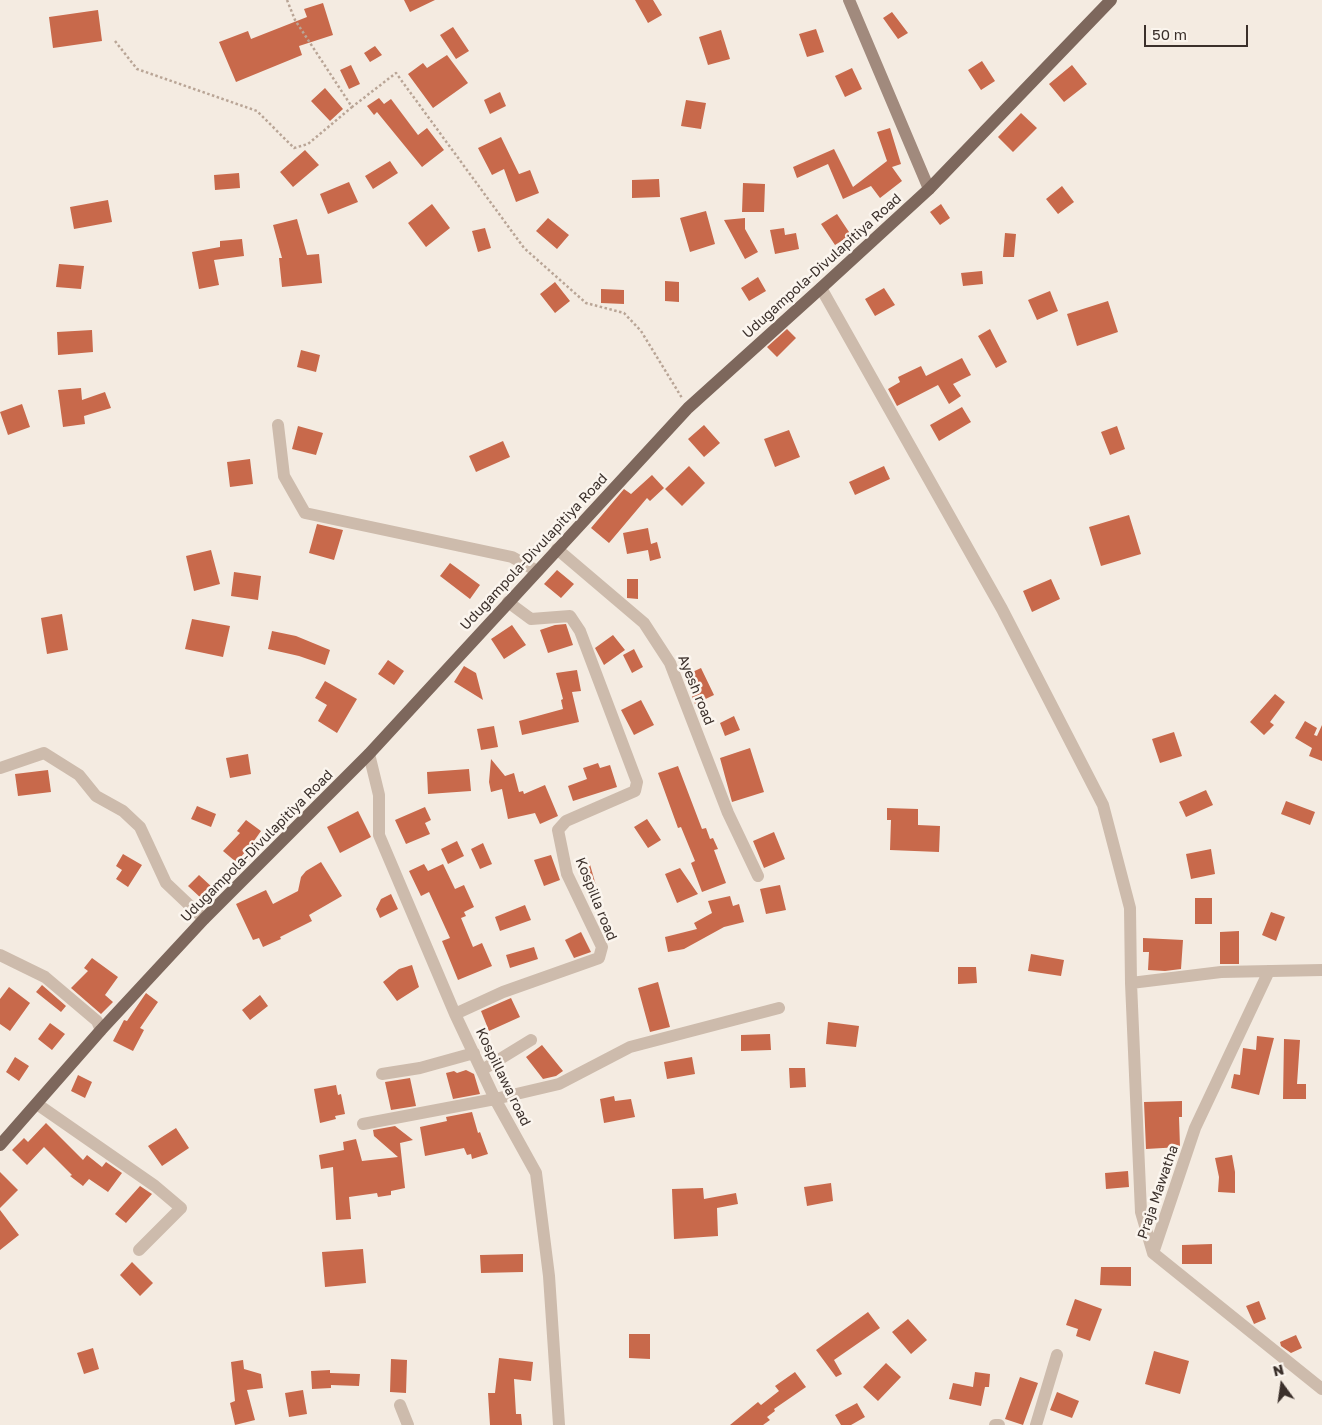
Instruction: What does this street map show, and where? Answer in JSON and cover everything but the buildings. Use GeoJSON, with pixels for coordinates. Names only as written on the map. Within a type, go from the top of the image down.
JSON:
{"type":"FeatureCollection","features":[{"type":"Feature","properties":{"kind":"main road","name":"Udugampola-Divulapitiya Road"},"geometry":{"type":"LineString","coordinates":[[0,1145],[101,1030],[204,919],[369,754],[688,408],[929,189],[1111,0]]}},
{"type":"Feature","properties":{"kind":"street"},"geometry":{"type":"LineString","coordinates":[[848,0],[929,189]]}},
{"type":"Feature","properties":{"kind":"street"},"geometry":{"type":"LineString","coordinates":[[821,288],[1002,609],[1103,806],[1130,908],[1131,983],[1141,1212],[1153,1254]]}},
{"type":"Feature","properties":{"kind":"street"},"geometry":{"type":"LineString","coordinates":[[278,426],[284,476],[305,513],[512,557],[537,571]]}},
{"type":"Feature","properties":{"kind":"street","name":"Ayesh road"},"geometry":{"type":"LineString","coordinates":[[557,549],[644,623],[670,662],[728,813],[758,876]]}},
{"type":"Feature","properties":{"kind":"street","name":"Kospilla road"},"geometry":{"type":"LineString","coordinates":[[456,1014],[503,992],[599,958],[602,947],[568,874],[558,830],[566,821],[635,791],[637,782],[580,630],[570,616],[531,619],[508,602]]}},
{"type":"Feature","properties":{"kind":"street"},"geometry":{"type":"LineString","coordinates":[[0,768],[44,754],[79,775],[96,796],[123,811],[140,827],[166,883],[204,919]]}},
{"type":"Feature","properties":{"kind":"street","name":"Kospillawa road"},"geometry":{"type":"LineString","coordinates":[[369,754],[379,795],[379,835],[456,1014],[495,1099],[536,1173],[550,1276],[559,1425]]}},
{"type":"Feature","properties":{"kind":"street"},"geometry":{"type":"LineString","coordinates":[[0,954],[45,977],[97,1021],[101,1030]]}},
{"type":"Feature","properties":{"kind":"street"},"geometry":{"type":"LineString","coordinates":[[1131,983],[1221,972],[1322,970]]}},
{"type":"Feature","properties":{"kind":"street","name":"Praja Mawatha"},"geometry":{"type":"LineString","coordinates":[[1269,971],[1195,1128],[1153,1254],[1322,1389]]}},
{"type":"Feature","properties":{"kind":"street"},"geometry":{"type":"LineString","coordinates":[[363,1124],[495,1099],[558,1084],[630,1047],[779,1008]]}},
{"type":"Feature","properties":{"kind":"street"},"geometry":{"type":"LineString","coordinates":[[482,1070],[531,1040]]}},
{"type":"Feature","properties":{"kind":"street"},"geometry":{"type":"LineString","coordinates":[[382,1074],[420,1068],[474,1053]]}},
{"type":"Feature","properties":{"kind":"street"},"geometry":{"type":"LineString","coordinates":[[37,1104],[155,1186],[181,1208],[139,1250]]}},
{"type":"Feature","properties":{"kind":"street"},"geometry":{"type":"LineString","coordinates":[[1036,1425],[1057,1356]]}},
{"type":"Feature","properties":{"kind":"street"},"geometry":{"type":"LineString","coordinates":[[400,1405],[408,1425]]}},
{"type":"Feature","properties":{"kind":"path"},"geometry":{"type":"LineString","coordinates":[[286,0],[295,20],[352,107]]}},
{"type":"Feature","properties":{"kind":"path"},"geometry":{"type":"LineString","coordinates":[[115,42],[137,69],[257,111],[294,148],[308,144],[396,73],[524,248],[586,303],[624,313],[641,331],[688,408]]}}]}
